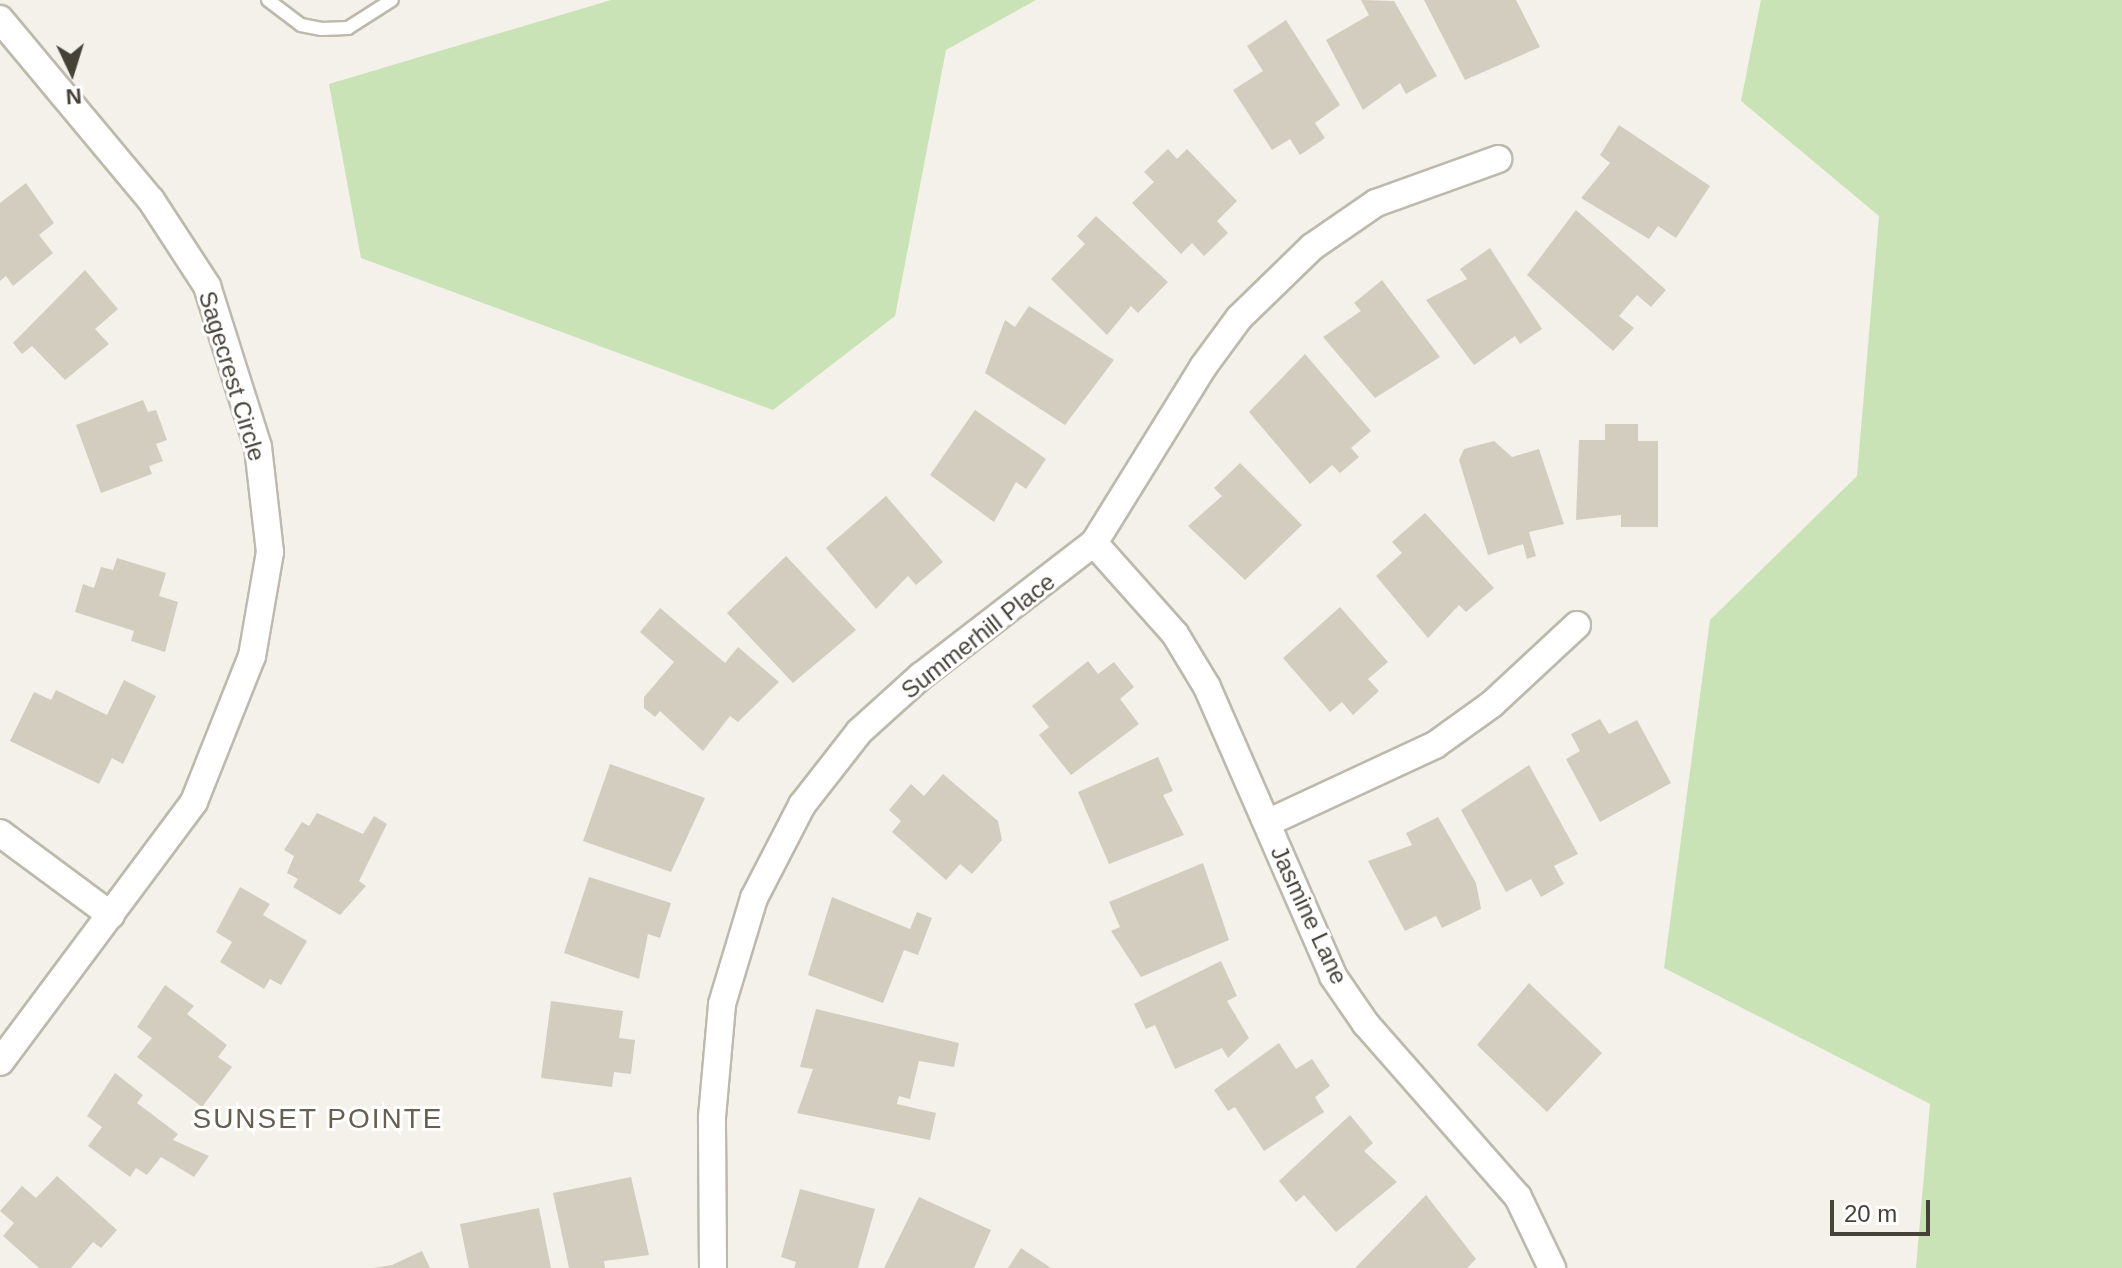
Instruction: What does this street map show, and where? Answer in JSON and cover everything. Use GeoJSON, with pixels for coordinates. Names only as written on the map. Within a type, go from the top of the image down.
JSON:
{"type":"FeatureCollection","features":[{"type":"Feature","properties":{"kind":"street","name":"Sagecrest Circle"},"geometry":{"type":"LineString","coordinates":[[0,19],[151,200],[207,286],[258,447],[270,552],[252,656],[194,802],[0,1062]]}},
{"type":"Feature","properties":{"kind":"street","name":"Summerhill Place"},"geometry":{"type":"LineString","coordinates":[[713,1268],[712,1117],[722,1004],[754,898],[802,805],[859,732],[921,676],[1094,543],[1203,367],[1239,318],[1312,247],[1376,203],[1498,159]]}},
{"type":"Feature","properties":{"kind":"street","name":"Jasmine Lane"},"geometry":{"type":"LineString","coordinates":[[1094,543],[1183,647],[1267,823],[1333,976],[1366,1024],[1509,1185],[1552,1268]]}},
{"type":"Feature","properties":{"kind":"street"},"geometry":{"type":"LineString","coordinates":[[1267,823],[1435,745],[1492,704],[1577,625]]}},
{"type":"Feature","properties":{"kind":"street"},"geometry":{"type":"LineString","coordinates":[[0,833],[111,915]]}},
{"type":"Feature","properties":{"kind":"lane"},"geometry":{"type":"LineString","coordinates":[[268,0],[301,25],[322,29],[348,28],[392,0]]}},
{"type":"Feature","properties":{"kind":"green space"},"geometry":{"type":"Polygon","coordinates":[[[611,0],[1036,0],[946,50],[895,316],[773,410],[361,258],[329,84],[611,0]]]}},
{"type":"Feature","properties":{"kind":"green space"},"geometry":{"type":"Polygon","coordinates":[[[1761,0],[2122,0],[2122,1268],[1916,1268],[1930,1104],[1664,968],[1710,620],[1857,476],[1879,216],[1741,101],[1761,0]]]}},
{"type":"Feature","properties":{"kind":"building"},"geometry":{"type":"Polygon","coordinates":[[[1361,0],[1394,1],[1437,76],[1406,94],[1400,83],[1363,110],[1326,40],[1369,15],[1361,0]]]}},
{"type":"Feature","properties":{"kind":"building"},"geometry":{"type":"Polygon","coordinates":[[[1424,0],[1516,0],[1540,47],[1465,80],[1424,0]]]}},
{"type":"Feature","properties":{"kind":"building"},"geometry":{"type":"Polygon","coordinates":[[[1286,20],[1340,105],[1315,123],[1325,138],[1300,155],[1290,139],[1272,150],[1233,90],[1263,71],[1247,46],[1286,20]]]}},
{"type":"Feature","properties":{"kind":"building"},"geometry":{"type":"Polygon","coordinates":[[[1619,125],[1710,186],[1676,238],[1658,226],[1649,239],[1581,198],[1610,163],[1600,155],[1619,125]]]}},
{"type":"Feature","properties":{"kind":"building"},"geometry":{"type":"Polygon","coordinates":[[[1168,149],[1177,159],[1187,149],[1237,201],[1217,221],[1228,233],[1204,256],[1192,243],[1181,254],[1132,203],[1154,182],[1144,172],[1168,149]]]}},
{"type":"Feature","properties":{"kind":"building"},"geometry":{"type":"Polygon","coordinates":[[[26,183],[54,223],[39,235],[53,253],[13,286],[6,276],[0,281],[0,203],[26,183]]]}},
{"type":"Feature","properties":{"kind":"building"},"geometry":{"type":"Polygon","coordinates":[[[1576,210],[1666,290],[1651,307],[1637,295],[1619,316],[1634,328],[1613,351],[1527,275],[1576,210]]]}},
{"type":"Feature","properties":{"kind":"building"},"geometry":{"type":"Polygon","coordinates":[[[1096,216],[1168,282],[1138,313],[1131,306],[1107,335],[1051,279],[1085,244],[1077,236],[1096,216]]]}},
{"type":"Feature","properties":{"kind":"building"},"geometry":{"type":"Polygon","coordinates":[[[1490,248],[1542,329],[1520,344],[1515,336],[1474,365],[1426,300],[1467,279],[1460,269],[1490,248]]]}},
{"type":"Feature","properties":{"kind":"building"},"geometry":{"type":"Polygon","coordinates":[[[85,270],[118,309],[95,329],[109,344],[65,380],[32,346],[22,354],[13,343],[85,270]]]}},
{"type":"Feature","properties":{"kind":"building"},"geometry":{"type":"Polygon","coordinates":[[[1382,280],[1440,357],[1375,398],[1323,337],[1361,311],[1354,303],[1382,280]]]}},
{"type":"Feature","properties":{"kind":"building"},"geometry":{"type":"Polygon","coordinates":[[[1029,306],[1114,360],[1065,425],[985,373],[1005,320],[1015,327],[1029,306]]]}},
{"type":"Feature","properties":{"kind":"building"},"geometry":{"type":"Polygon","coordinates":[[[1305,354],[1371,431],[1351,448],[1359,457],[1340,473],[1332,465],[1310,484],[1249,412],[1305,354]]]}},
{"type":"Feature","properties":{"kind":"building"},"geometry":{"type":"Polygon","coordinates":[[[143,400],[148,412],[156,410],[167,440],[156,444],[163,461],[149,466],[152,474],[101,493],[76,425],[143,400]]]}},
{"type":"Feature","properties":{"kind":"building"},"geometry":{"type":"Polygon","coordinates":[[[975,410],[1046,459],[1026,489],[1016,482],[994,522],[930,475],[975,410]]]}},
{"type":"Feature","properties":{"kind":"building"},"geometry":{"type":"Polygon","coordinates":[[[1605,424],[1638,424],[1638,441],[1658,441],[1658,527],[1621,527],[1621,515],[1576,520],[1579,440],[1605,440],[1605,424]]]}},
{"type":"Feature","properties":{"kind":"building"},"geometry":{"type":"Polygon","coordinates":[[[1494,441],[1512,457],[1539,449],[1564,524],[1529,532],[1536,556],[1527,559],[1523,544],[1488,555],[1459,460],[1464,449],[1494,441]]]}},
{"type":"Feature","properties":{"kind":"building"},"geometry":{"type":"Polygon","coordinates":[[[1240,463],[1302,525],[1245,580],[1188,526],[1222,496],[1214,488],[1240,463]]]}},
{"type":"Feature","properties":{"kind":"building"},"geometry":{"type":"Polygon","coordinates":[[[886,496],[943,562],[916,585],[908,576],[876,609],[826,548],[886,496]]]}},
{"type":"Feature","properties":{"kind":"building"},"geometry":{"type":"Polygon","coordinates":[[[1425,513],[1494,588],[1466,612],[1459,605],[1428,638],[1376,576],[1402,553],[1392,542],[1425,513]]]}},
{"type":"Feature","properties":{"kind":"building"},"geometry":{"type":"Polygon","coordinates":[[[786,556],[856,630],[793,683],[727,613],[786,556]]]}},
{"type":"Feature","properties":{"kind":"building"},"geometry":{"type":"Polygon","coordinates":[[[117,558],[166,573],[159,596],[178,602],[165,652],[131,641],[134,631],[75,612],[83,584],[94,588],[101,567],[113,570],[117,558]]]}},
{"type":"Feature","properties":{"kind":"building"},"geometry":{"type":"Polygon","coordinates":[[[1340,607],[1388,662],[1368,679],[1379,691],[1353,715],[1342,702],[1330,712],[1283,658],[1340,607]]]}},
{"type":"Feature","properties":{"kind":"building"},"geometry":{"type":"Polygon","coordinates":[[[660,608],[725,663],[738,647],[779,682],[738,722],[730,716],[703,751],[660,711],[655,717],[644,708],[644,697],[674,662],[640,632],[660,608]]]}},
{"type":"Feature","properties":{"kind":"building"},"geometry":{"type":"Polygon","coordinates":[[[1088,661],[1098,674],[1114,662],[1134,687],[1120,699],[1139,724],[1071,775],[1039,735],[1049,727],[1032,706],[1088,661]]]}},
{"type":"Feature","properties":{"kind":"building"},"geometry":{"type":"Polygon","coordinates":[[[124,680],[156,696],[123,764],[112,758],[99,784],[10,741],[34,692],[51,700],[56,690],[107,715],[124,680]]]}},
{"type":"Feature","properties":{"kind":"building"},"geometry":{"type":"Polygon","coordinates":[[[1600,719],[1609,734],[1637,720],[1671,783],[1600,822],[1566,759],[1580,751],[1571,734],[1600,719]]]}},
{"type":"Feature","properties":{"kind":"building"},"geometry":{"type":"Polygon","coordinates":[[[1158,757],[1173,791],[1163,795],[1184,835],[1109,864],[1078,792],[1158,757]]]}},
{"type":"Feature","properties":{"kind":"building"},"geometry":{"type":"Polygon","coordinates":[[[610,764],[705,798],[671,872],[583,841],[610,764]]]}},
{"type":"Feature","properties":{"kind":"building"},"geometry":{"type":"Polygon","coordinates":[[[1529,765],[1578,854],[1554,866],[1564,884],[1541,897],[1531,879],[1506,892],[1461,810],[1529,765]]]}},
{"type":"Feature","properties":{"kind":"building"},"geometry":{"type":"Polygon","coordinates":[[[943,774],[998,821],[1002,840],[972,874],[960,864],[946,880],[892,832],[901,821],[889,810],[911,784],[924,796],[943,774]]]}},
{"type":"Feature","properties":{"kind":"building"},"geometry":{"type":"Polygon","coordinates":[[[317,813],[363,834],[374,816],[387,824],[359,881],[366,886],[340,915],[293,887],[298,879],[287,873],[294,856],[284,850],[302,822],[309,826],[317,813]]]}},
{"type":"Feature","properties":{"kind":"building"},"geometry":{"type":"Polygon","coordinates":[[[1438,817],[1476,883],[1481,909],[1442,928],[1436,916],[1405,931],[1368,861],[1412,845],[1406,833],[1438,817]]]}},
{"type":"Feature","properties":{"kind":"building"},"geometry":{"type":"Polygon","coordinates":[[[1203,863],[1229,940],[1141,977],[1111,931],[1120,927],[1109,902],[1203,863]]]}},
{"type":"Feature","properties":{"kind":"building"},"geometry":{"type":"Polygon","coordinates":[[[589,877],[671,903],[660,938],[648,934],[639,979],[564,953],[589,877]]]}},
{"type":"Feature","properties":{"kind":"building"},"geometry":{"type":"Polygon","coordinates":[[[240,887],[270,904],[263,915],[307,941],[281,985],[270,979],[264,989],[220,962],[232,942],[216,932],[240,887]]]}},
{"type":"Feature","properties":{"kind":"building"},"geometry":{"type":"Polygon","coordinates":[[[832,897],[910,929],[917,912],[932,918],[918,955],[904,950],[883,1003],[808,975],[832,897]]]}},
{"type":"Feature","properties":{"kind":"building"},"geometry":{"type":"Polygon","coordinates":[[[1221,961],[1237,996],[1227,1001],[1249,1038],[1228,1058],[1222,1048],[1175,1069],[1155,1025],[1146,1029],[1134,1004],[1221,961]]]}},
{"type":"Feature","properties":{"kind":"building"},"geometry":{"type":"Polygon","coordinates":[[[1529,983],[1602,1053],[1547,1112],[1477,1045],[1529,983]]]}},
{"type":"Feature","properties":{"kind":"building"},"geometry":{"type":"Polygon","coordinates":[[[165,985],[194,1006],[187,1014],[227,1045],[218,1057],[232,1067],[202,1107],[137,1057],[152,1038],[137,1027],[165,985]]]}},
{"type":"Feature","properties":{"kind":"building"},"geometry":{"type":"Polygon","coordinates":[[[551,1001],[623,1011],[619,1038],[635,1040],[631,1074],[614,1072],[612,1087],[541,1078],[551,1001]]]}},
{"type":"Feature","properties":{"kind":"building"},"geometry":{"type":"Polygon","coordinates":[[[816,1009],[959,1043],[954,1067],[919,1061],[910,1099],[899,1096],[897,1104],[936,1113],[930,1140],[797,1113],[813,1069],[800,1067],[816,1009]]]}},
{"type":"Feature","properties":{"kind":"building"},"geometry":{"type":"Polygon","coordinates":[[[1279,1043],[1296,1069],[1312,1059],[1330,1086],[1315,1097],[1324,1112],[1264,1151],[1235,1107],[1228,1111],[1214,1090],[1279,1043]]]}},
{"type":"Feature","properties":{"kind":"building"},"geometry":{"type":"Polygon","coordinates":[[[115,1073],[143,1095],[137,1103],[178,1134],[173,1140],[209,1156],[194,1177],[161,1157],[147,1175],[136,1168],[130,1177],[88,1146],[102,1127],[87,1116],[115,1073]]]}},
{"type":"Feature","properties":{"kind":"building"},"geometry":{"type":"Polygon","coordinates":[[[1350,1115],[1373,1143],[1364,1151],[1397,1182],[1336,1232],[1304,1195],[1296,1202],[1279,1181],[1350,1115]]]}},
{"type":"Feature","properties":{"kind":"building"},"geometry":{"type":"Polygon","coordinates":[[[57,1176],[117,1230],[101,1248],[93,1242],[71,1268],[39,1268],[3,1236],[14,1223],[0,1211],[22,1186],[36,1198],[57,1176]]]}},
{"type":"Feature","properties":{"kind":"building"},"geometry":{"type":"Polygon","coordinates":[[[631,1177],[649,1255],[604,1261],[605,1268],[569,1268],[553,1193],[631,1177]]]}},
{"type":"Feature","properties":{"kind":"building"},"geometry":{"type":"Polygon","coordinates":[[[800,1189],[875,1209],[858,1268],[794,1268],[796,1262],[781,1257],[800,1189]]]}},
{"type":"Feature","properties":{"kind":"building"},"geometry":{"type":"Polygon","coordinates":[[[1426,1195],[1476,1259],[1467,1268],[1355,1268],[1426,1195]]]}},
{"type":"Feature","properties":{"kind":"building"},"geometry":{"type":"Polygon","coordinates":[[[919,1197],[991,1230],[974,1268],[884,1268],[919,1197]]]}},
{"type":"Feature","properties":{"kind":"building"},"geometry":{"type":"Polygon","coordinates":[[[539,1208],[551,1268],[469,1268],[460,1224],[539,1208]]]}},
{"type":"Feature","properties":{"kind":"building"},"geometry":{"type":"Polygon","coordinates":[[[1021,1248],[1051,1268],[1008,1268],[1021,1248]]]}},
{"type":"Feature","properties":{"kind":"building"},"geometry":{"type":"Polygon","coordinates":[[[422,1251],[430,1268],[374,1268],[392,1265],[422,1251]]]}},
{"type":"Feature","properties":{"kind":"district","name":"SUNSET POINTE"},"geometry":{"type":"Point","coordinates":[318,1119]}}]}
